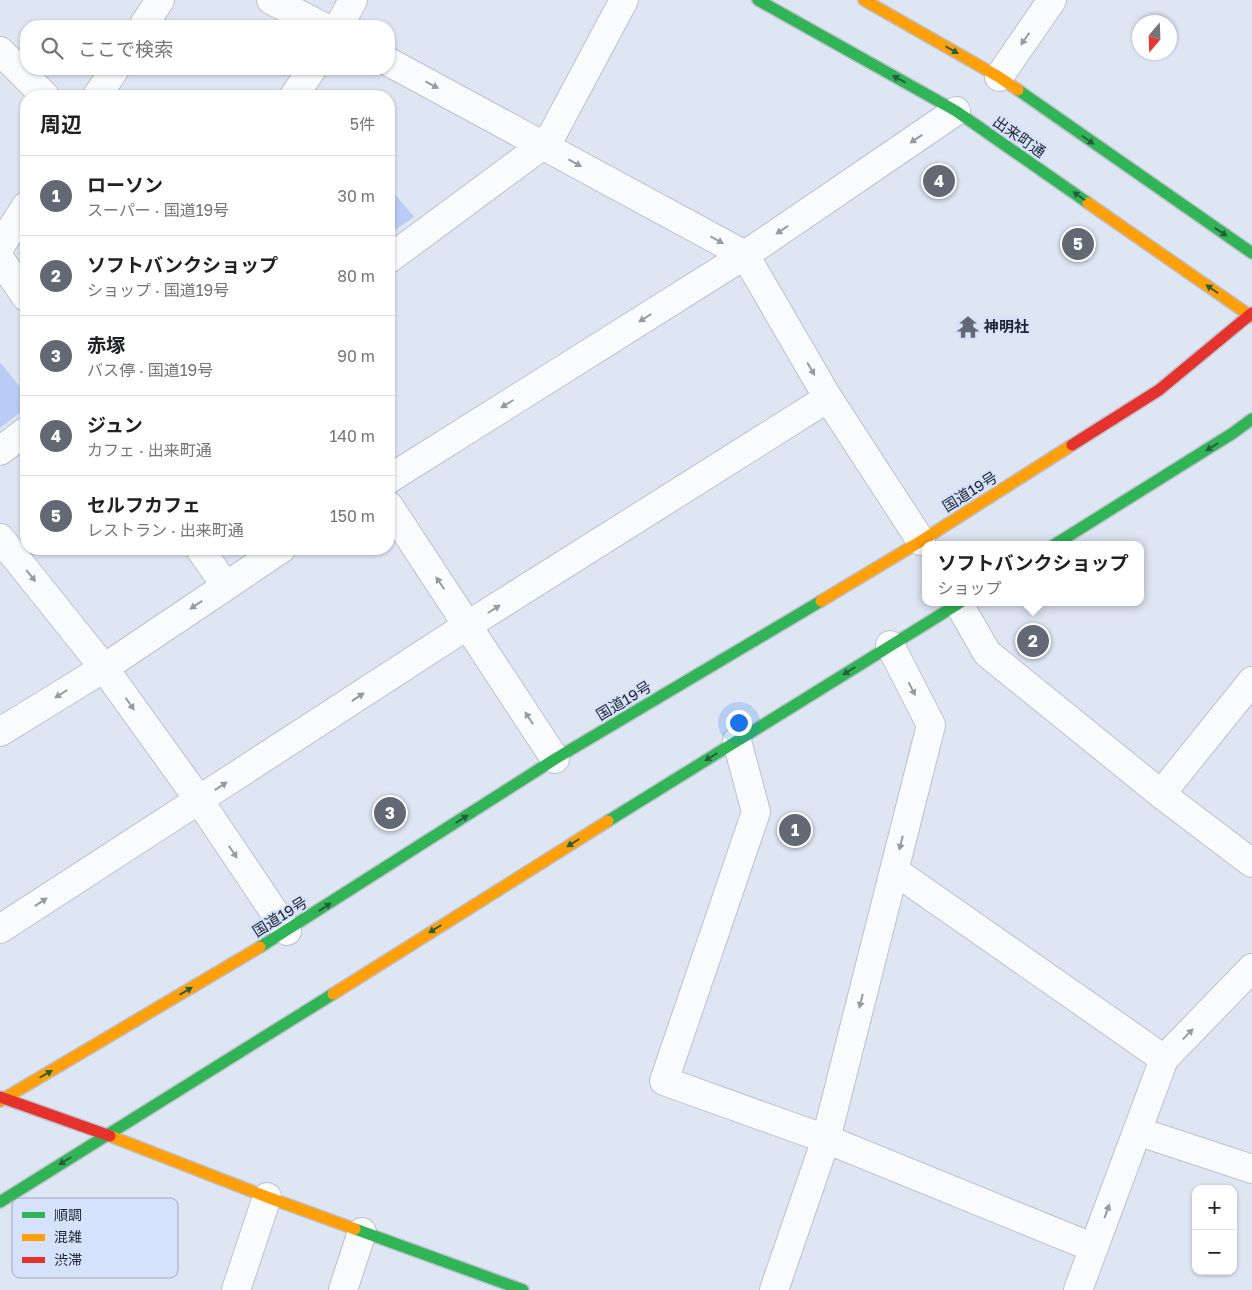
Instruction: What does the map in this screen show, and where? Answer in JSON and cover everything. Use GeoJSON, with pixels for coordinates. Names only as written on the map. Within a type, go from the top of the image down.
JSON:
{"type":"FeatureCollection","features":[{"type":"Feature","properties":{"kind":"main road","name":"出来町通"},"geometry":{"type":"LineString","coordinates":[[758,0],[956,111],[1251,315]]}},
{"type":"Feature","properties":{"kind":"main road"},"geometry":{"type":"LineString","coordinates":[[864,0],[999,77],[1252,253]]}},
{"type":"Feature","properties":{"kind":"main road","name":"国道19号"},"geometry":{"type":"LineString","coordinates":[[1,1099],[287,931],[556,760],[921,541],[1159,390],[1251,315]]}},
{"type":"Feature","properties":{"kind":"main road"},"geometry":{"type":"LineString","coordinates":[[1060,541],[1233,434],[1252,419]]}},
{"type":"Feature","properties":{"kind":"main road"},"geometry":{"type":"LineString","coordinates":[[0,1202],[955,606]]}},
{"type":"Feature","properties":{"kind":"main road"},"geometry":{"type":"LineString","coordinates":[[1,1099],[107,1135],[267,1197],[523,1290]]}},
{"type":"Feature","properties":{"kind":"street"},"geometry":{"type":"LineString","coordinates":[[147,20],[160,0]]}},
{"type":"Feature","properties":{"kind":"street"},"geometry":{"type":"LineString","coordinates":[[271,0],[310,20]]}},
{"type":"Feature","properties":{"kind":"street"},"geometry":{"type":"LineString","coordinates":[[342,20],[353,0]]}},
{"type":"Feature","properties":{"kind":"street"},"geometry":{"type":"LineString","coordinates":[[395,255],[543,145],[553,133],[624,0]]}},
{"type":"Feature","properties":{"kind":"street"},"geometry":{"type":"LineString","coordinates":[[999,77],[1052,0]]}},
{"type":"Feature","properties":{"kind":"street"},"geometry":{"type":"LineString","coordinates":[[0,51],[20,71]]}},
{"type":"Feature","properties":{"kind":"street"},"geometry":{"type":"LineString","coordinates":[[395,65],[745,256],[828,398],[921,541]]}},
{"type":"Feature","properties":{"kind":"street"},"geometry":{"type":"LineString","coordinates":[[24,75],[39,90]]}},
{"type":"Feature","properties":{"kind":"street"},"geometry":{"type":"LineString","coordinates":[[101,90],[111,75]]}},
{"type":"Feature","properties":{"kind":"street"},"geometry":{"type":"LineString","coordinates":[[298,90],[308,75]]}},
{"type":"Feature","properties":{"kind":"street"},"geometry":{"type":"LineString","coordinates":[[395,475],[745,256],[956,111]]}},
{"type":"Feature","properties":{"kind":"street"},"geometry":{"type":"LineString","coordinates":[[0,247],[20,215]]}},
{"type":"Feature","properties":{"kind":"street"},"geometry":{"type":"LineString","coordinates":[[0,259],[20,287]]}},
{"type":"Feature","properties":{"kind":"street"},"geometry":{"type":"LineString","coordinates":[[0,929],[468,625],[828,398]]}},
{"type":"Feature","properties":{"kind":"street"},"geometry":{"type":"LineString","coordinates":[[0,450],[20,435]]}},
{"type":"Feature","properties":{"kind":"street"},"geometry":{"type":"LineString","coordinates":[[395,515],[556,760]]}},
{"type":"Feature","properties":{"kind":"street"},"geometry":{"type":"LineString","coordinates":[[0,538],[104,668],[199,800],[287,931]]}},
{"type":"Feature","properties":{"kind":"street"},"geometry":{"type":"LineString","coordinates":[[204,555],[225,585]]}},
{"type":"Feature","properties":{"kind":"street"},"geometry":{"type":"LineString","coordinates":[[0,732],[104,668],[272,555]]}},
{"type":"Feature","properties":{"kind":"street"},"geometry":{"type":"LineString","coordinates":[[962,606],[987,653],[1161,794],[1252,863]]}},
{"type":"Feature","properties":{"kind":"street"},"geometry":{"type":"LineString","coordinates":[[774,1290],[826,1139],[931,724],[890,646]]}},
{"type":"Feature","properties":{"kind":"street"},"geometry":{"type":"LineString","coordinates":[[1161,794],[1252,681]]}},
{"type":"Feature","properties":{"kind":"street"},"geometry":{"type":"LineString","coordinates":[[736,741],[756,812],[664,1081],[826,1139],[1094,1248]]}},
{"type":"Feature","properties":{"kind":"street"},"geometry":{"type":"LineString","coordinates":[[894,871],[1164,1059]]}},
{"type":"Feature","properties":{"kind":"street"},"geometry":{"type":"LineString","coordinates":[[1078,1290],[1164,1059],[1252,968]]}},
{"type":"Feature","properties":{"kind":"street"},"geometry":{"type":"LineString","coordinates":[[1137,1131],[1252,1169]]}},
{"type":"Feature","properties":{"kind":"street"},"geometry":{"type":"LineString","coordinates":[[236,1290],[267,1197]]}},
{"type":"Feature","properties":{"kind":"street"},"geometry":{"type":"LineString","coordinates":[[343,1290],[362,1232]]}},
{"type":"Feature","properties":{"kind":"shaded area"},"geometry":{"type":"Polygon","coordinates":[[[395,194],[414,217],[395,230],[395,194]]]}},
{"type":"Feature","properties":{"kind":"shaded area"},"geometry":{"type":"Polygon","coordinates":[[[0,364],[20,387],[20,413],[0,428],[0,364]]]}},
{"type":"Feature","properties":{"kind":"traffic: fast"},"geometry":{"type":"LineString","coordinates":[[758,0],[956,111],[1088,203]]}},
{"type":"Feature","properties":{"kind":"traffic: fast"},"geometry":{"type":"LineString","coordinates":[[1018,90],[1252,253]]}},
{"type":"Feature","properties":{"kind":"traffic: fast"},"geometry":{"type":"LineString","coordinates":[[1060,541],[1233,433],[1252,419]]}},
{"type":"Feature","properties":{"kind":"traffic: fast"},"geometry":{"type":"LineString","coordinates":[[260,947],[555,759],[821,601]]}},
{"type":"Feature","properties":{"kind":"traffic: fast"},"geometry":{"type":"LineString","coordinates":[[608,821],[955,606]]}},
{"type":"Feature","properties":{"kind":"traffic: fast"},"geometry":{"type":"LineString","coordinates":[[0,1202],[333,994]]}},
{"type":"Feature","properties":{"kind":"traffic: fast"},"geometry":{"type":"LineString","coordinates":[[355,1229],[523,1290]]}},
{"type":"Feature","properties":{"kind":"traffic: slow"},"geometry":{"type":"LineString","coordinates":[[864,0],[999,77],[1018,90]]}},
{"type":"Feature","properties":{"kind":"traffic: slow"},"geometry":{"type":"LineString","coordinates":[[1088,203],[1252,317]]}},
{"type":"Feature","properties":{"kind":"traffic: slow"},"geometry":{"type":"LineString","coordinates":[[821,601],[921,541],[1072,445]]}},
{"type":"Feature","properties":{"kind":"traffic: slow"},"geometry":{"type":"LineString","coordinates":[[333,994],[608,821]]}},
{"type":"Feature","properties":{"kind":"traffic: slow"},"geometry":{"type":"LineString","coordinates":[[0,1101],[260,947]]}},
{"type":"Feature","properties":{"kind":"traffic: slow"},"geometry":{"type":"LineString","coordinates":[[110,1136],[355,1229]]}},
{"type":"Feature","properties":{"kind":"traffic: jam"},"geometry":{"type":"LineString","coordinates":[[1072,445],[1159,390],[1252,313]]}},
{"type":"Feature","properties":{"kind":"traffic: jam"},"geometry":{"type":"LineString","coordinates":[[0,1097],[110,1136]]}},
{"type":"Feature","properties":{"kind":"place","name":"ジュン"},"geometry":{"type":"Point","coordinates":[939,181]}},
{"type":"Feature","properties":{"kind":"place","name":"セルフカフェ"},"geometry":{"type":"Point","coordinates":[1078,244]}},
{"type":"Feature","properties":{"kind":"place","name":"神明社"},"geometry":{"type":"Point","coordinates":[968,327]}},
{"type":"Feature","properties":{"kind":"place","name":"ソフトバンクショップ"},"geometry":{"type":"Point","coordinates":[1033,641]}},
{"type":"Feature","properties":{"kind":"place","name":"赤塚"},"geometry":{"type":"Point","coordinates":[390,813]}},
{"type":"Feature","properties":{"kind":"place","name":"ローソン"},"geometry":{"type":"Point","coordinates":[795,830]}}]}
